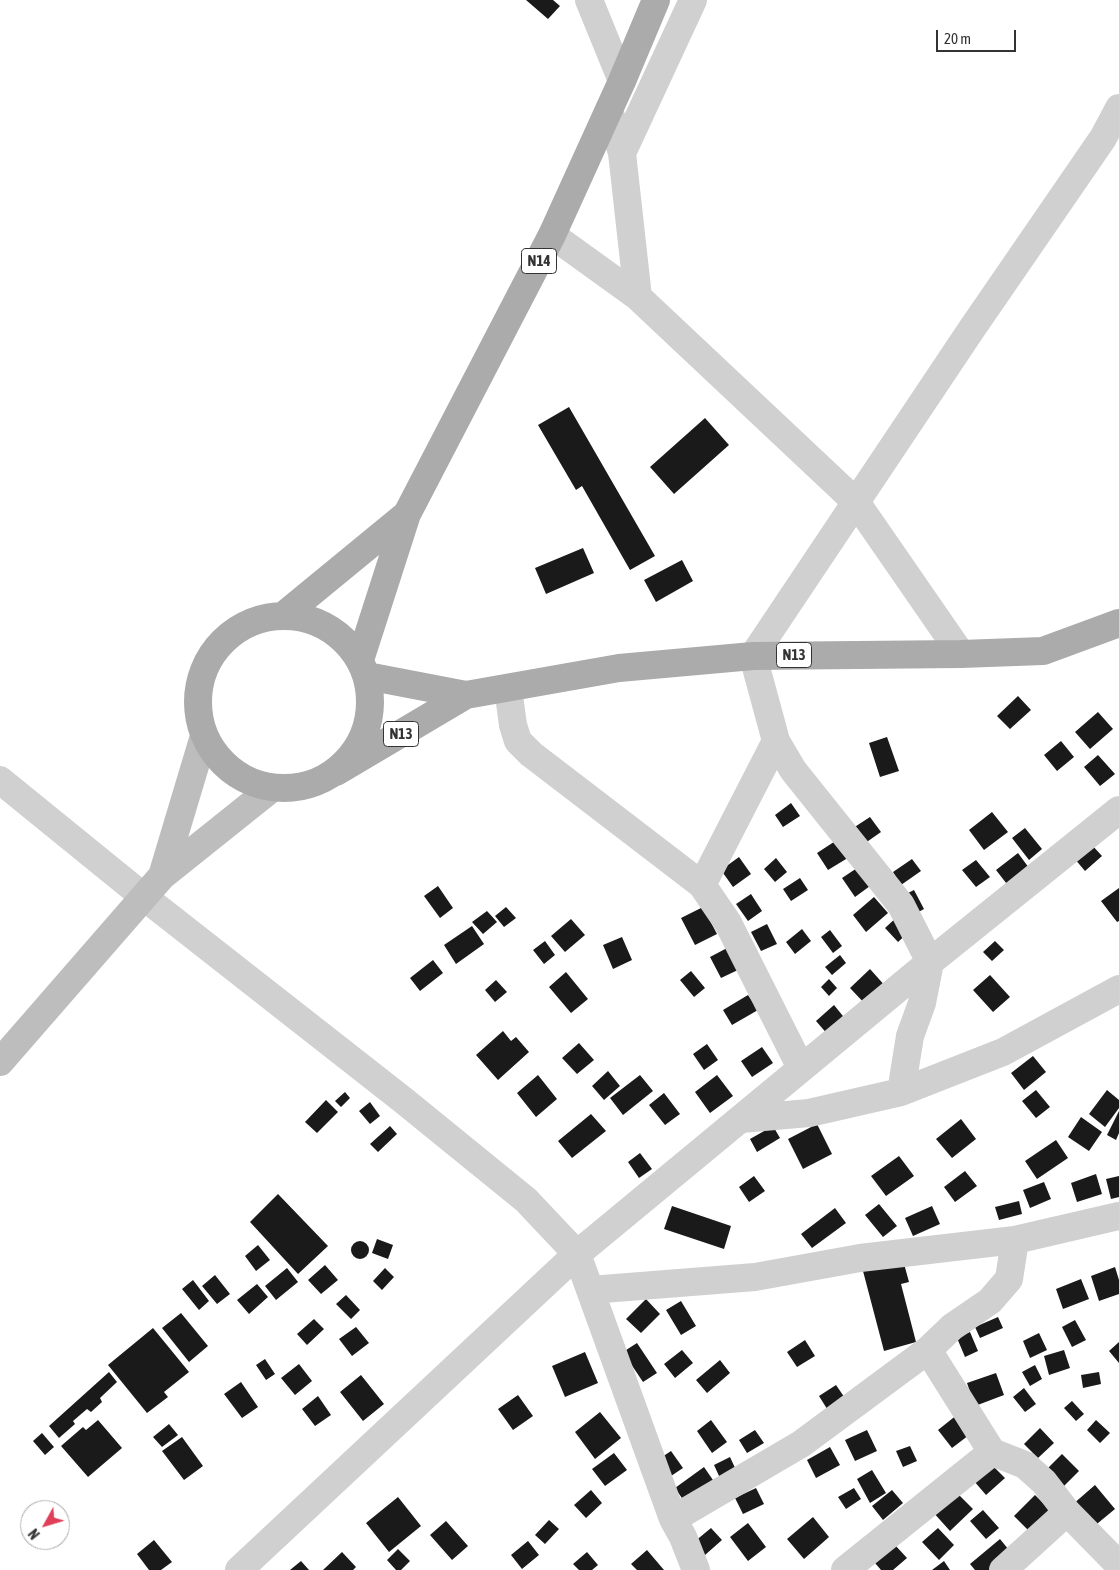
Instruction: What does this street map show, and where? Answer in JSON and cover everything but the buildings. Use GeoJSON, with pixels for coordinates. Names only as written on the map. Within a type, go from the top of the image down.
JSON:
{"type":"FeatureCollection","features":[{"type":"Feature","properties":{"kind":"main road","name":"N14"},"geometry":{"type":"LineString","coordinates":[[364,668],[407,514],[552,235],[622,81],[656,0]]}},
{"type":"Feature","properties":{"kind":"main road","name":"N14"},"geometry":{"type":"LineString","coordinates":[[284,615],[407,514]]}},
{"type":"Feature","properties":{"kind":"main road"},"geometry":{"type":"LineString","coordinates":[[284,615],[315,621],[341,636],[364,668],[371,703],[367,730],[354,754],[336,772],[316,783],[294,789],[272,788],[251,782],[232,771],[216,755],[204,736],[197,703],[204,669],[222,640],[251,621],[284,615]]}},
{"type":"Feature","properties":{"kind":"main road","name":"N13"},"geometry":{"type":"LineString","coordinates":[[336,772],[466,695],[618,668],[753,656],[961,654],[1043,651],[1119,623]]}},
{"type":"Feature","properties":{"kind":"main road","name":"N13"},"geometry":{"type":"LineString","coordinates":[[364,668],[466,695]]}},
{"type":"Feature","properties":{"kind":"main road"},"geometry":{"type":"LineString","coordinates":[[162,876],[204,736]]}},
{"type":"Feature","properties":{"kind":"main road"},"geometry":{"type":"LineString","coordinates":[[0,1062],[162,876],[272,788]]}},
{"type":"Feature","properties":{"kind":"street"},"geometry":{"type":"LineString","coordinates":[[589,0],[622,81]]}},
{"type":"Feature","properties":{"kind":"street"},"geometry":{"type":"LineString","coordinates":[[622,153],[693,0]]}},
{"type":"Feature","properties":{"kind":"street"},"geometry":{"type":"LineString","coordinates":[[901,1092],[910,1036],[922,1003],[930,962],[902,905],[793,770],[776,741],[753,656],[1103,138],[1119,108]]}},
{"type":"Feature","properties":{"kind":"street"},"geometry":{"type":"LineString","coordinates":[[609,110],[622,153],[638,297]]}},
{"type":"Feature","properties":{"kind":"street"},"geometry":{"type":"LineString","coordinates":[[552,235],[638,297],[856,502],[961,654]]}},
{"type":"Feature","properties":{"kind":"street"},"geometry":{"type":"LineString","coordinates":[[508,688],[513,726],[518,741],[524,748],[702,885],[728,923],[801,1068]]}},
{"type":"Feature","properties":{"kind":"street"},"geometry":{"type":"LineString","coordinates":[[702,885],[776,741]]}},
{"type":"Feature","properties":{"kind":"street"},"geometry":{"type":"LineString","coordinates":[[0,780],[144,897],[404,1100],[526,1200],[577,1254],[673,1519],[683,1537],[696,1570]]}},
{"type":"Feature","properties":{"kind":"street"},"geometry":{"type":"LineString","coordinates":[[239,1570],[577,1254],[930,962],[1119,810]]}},
{"type":"Feature","properties":{"kind":"street"},"geometry":{"type":"LineString","coordinates":[[741,1119],[809,1113],[901,1092],[1003,1052],[1119,989]]}},
{"type":"Feature","properties":{"kind":"street"},"geometry":{"type":"LineString","coordinates":[[590,1290],[755,1277],[860,1258],[1015,1240],[1119,1216]]}},
{"type":"Feature","properties":{"kind":"street"},"geometry":{"type":"LineString","coordinates":[[673,1519],[801,1444],[928,1350],[952,1327],[990,1301],[1009,1279],[1015,1240]]}},
{"type":"Feature","properties":{"kind":"street"},"geometry":{"type":"LineString","coordinates":[[928,1350],[992,1452],[1025,1465],[1044,1482],[1068,1512],[1119,1565]]}},
{"type":"Feature","properties":{"kind":"street"},"geometry":{"type":"LineString","coordinates":[[845,1570],[992,1452]]}},
{"type":"Feature","properties":{"kind":"street"},"geometry":{"type":"LineString","coordinates":[[1003,1570],[1068,1512]]}}]}
